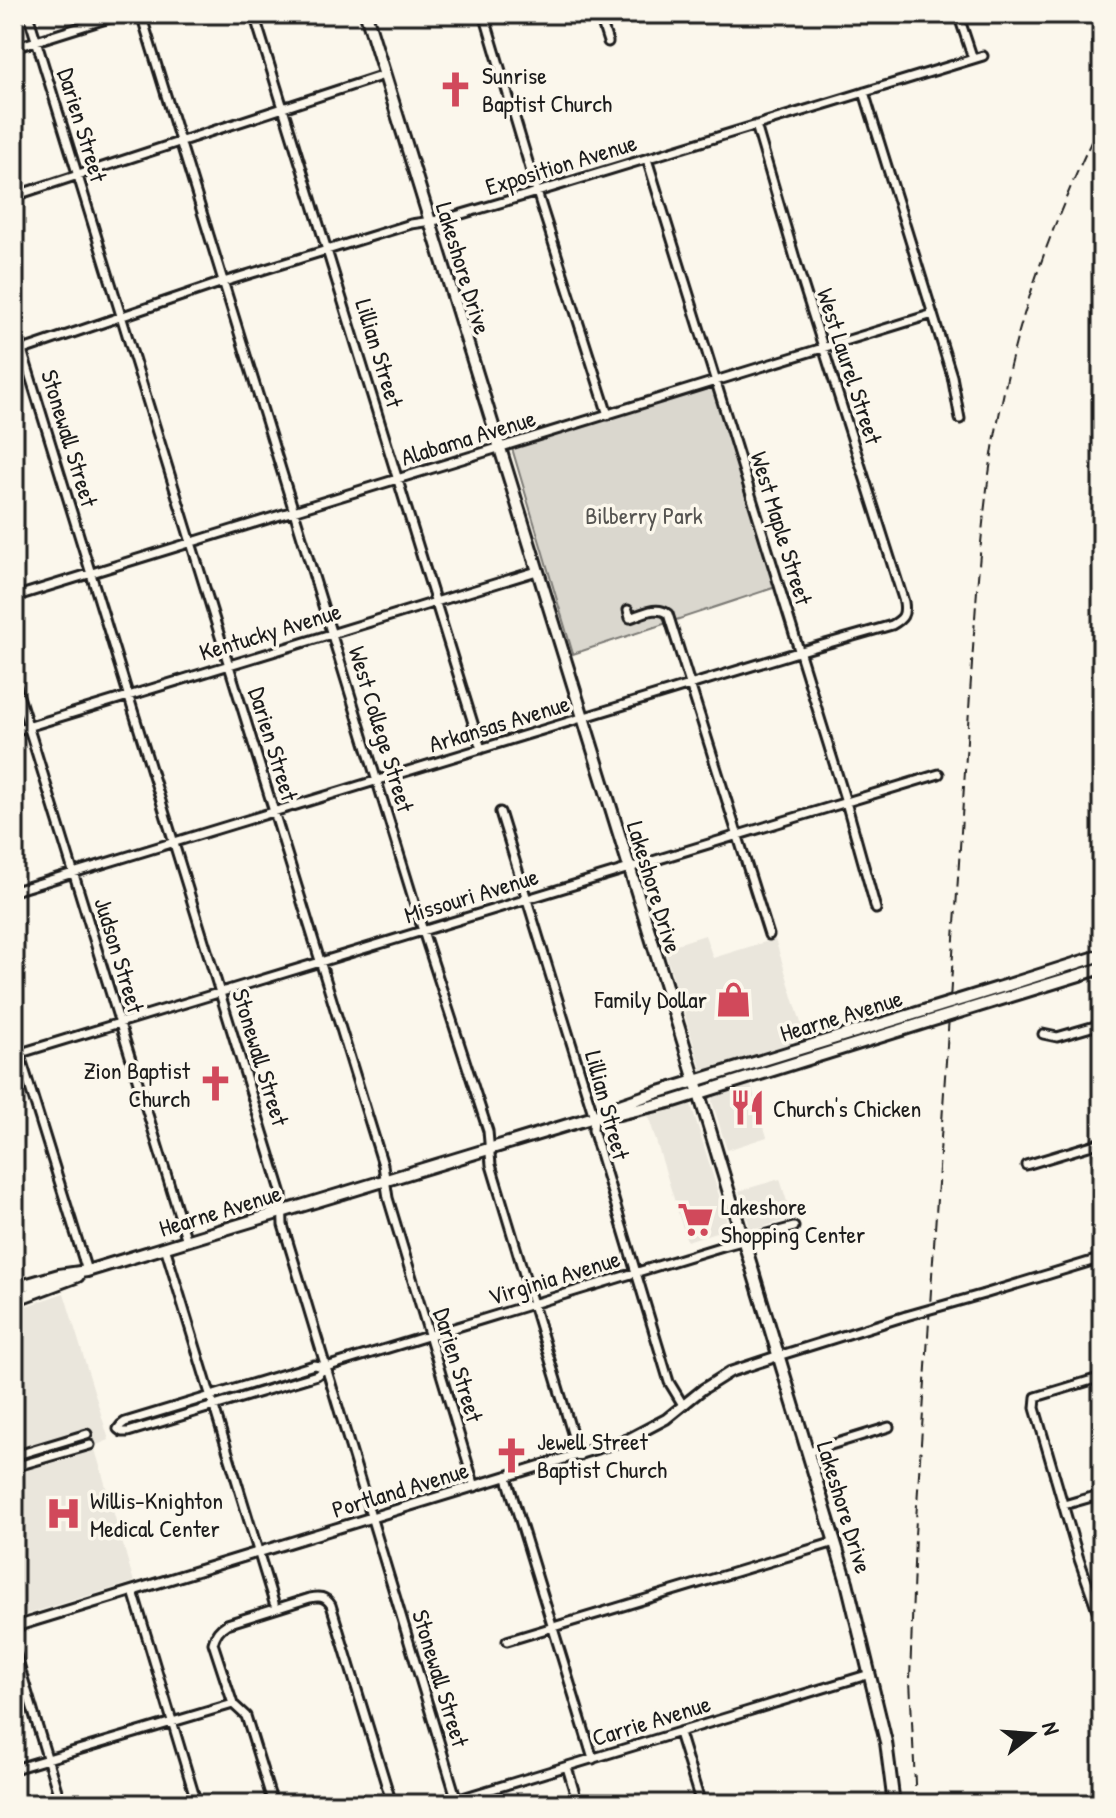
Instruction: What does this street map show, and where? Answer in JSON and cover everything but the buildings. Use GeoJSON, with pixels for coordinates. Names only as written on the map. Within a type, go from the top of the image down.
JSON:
{"type":"FeatureCollection","features":[{"type":"Feature","properties":{"kind":"main road","name":"Lakeshore Drive"},"geometry":{"type":"LineString","coordinates":[[368,15],[835,1542],[889,1757],[891,1804]]}},
{"type":"Feature","properties":{"kind":"main road","name":"Hearne Avenue"},"geometry":{"type":"LineString","coordinates":[[1008,991],[1102,955]]}},
{"type":"Feature","properties":{"kind":"main road","name":"Hearne Avenue"},"geometry":{"type":"LineString","coordinates":[[594,1117],[614,1107],[796,1049],[1102,968]]}},
{"type":"Feature","properties":{"kind":"main road","name":"Hearne Avenue"},"geometry":{"type":"LineString","coordinates":[[14,1300],[87,1271],[490,1148],[594,1117],[619,1114],[699,1094],[800,1063],[927,1016]]}},
{"type":"Feature","properties":{"kind":"main road"},"geometry":{"type":"LineString","coordinates":[[796,1049],[800,1063]]}},
{"type":"Feature","properties":{"kind":"main road","name":"Hearne Avenue"},"geometry":{"type":"LineString","coordinates":[[14,1288],[59,1275],[87,1271]]}},
{"type":"Feature","properties":{"kind":"street","name":"Darien Street"},"geometry":{"type":"LineString","coordinates":[[28,14],[383,1165],[388,1198],[475,1487]]}},
{"type":"Feature","properties":{"kind":"street"},"geometry":{"type":"LineString","coordinates":[[14,48],[122,14]]}},
{"type":"Feature","properties":{"kind":"street","name":"West College Street"},"geometry":{"type":"LineString","coordinates":[[141,14],[423,931],[488,1131],[491,1165],[579,1456]]}},
{"type":"Feature","properties":{"kind":"street","name":"Lillian Street"},"geometry":{"type":"LineString","coordinates":[[254,14],[481,749]]}},
{"type":"Feature","properties":{"kind":"street"},"geometry":{"type":"LineString","coordinates":[[484,14],[608,415]]}},
{"type":"Feature","properties":{"kind":"street"},"geometry":{"type":"LineString","coordinates":[[599,14],[608,42]]}},
{"type":"Feature","properties":{"kind":"street"},"geometry":{"type":"LineString","coordinates":[[958,14],[973,59]]}},
{"type":"Feature","properties":{"kind":"street","name":"Exposition Avenue"},"geometry":{"type":"LineString","coordinates":[[18,352],[224,282],[411,224],[445,219],[537,192],[983,56]]}},
{"type":"Feature","properties":{"kind":"street"},"geometry":{"type":"LineString","coordinates":[[14,196],[384,75]]}},
{"type":"Feature","properties":{"kind":"street"},"geometry":{"type":"LineString","coordinates":[[864,92],[952,376],[960,419]]}},
{"type":"Feature","properties":{"kind":"street","name":"West Laurel Street"},"geometry":{"type":"LineString","coordinates":[[756,125],[904,602],[903,618]]}},
{"type":"Feature","properties":{"kind":"street","name":"West Maple Street"},"geometry":{"type":"LineString","coordinates":[[647,159],[846,802],[876,909]]}},
{"type":"Feature","properties":{"kind":"street","name":"Alabama Avenue"},"geometry":{"type":"LineString","coordinates":[[14,597],[933,314]]}},
{"type":"Feature","properties":{"kind":"street","name":"Stonewall Street"},"geometry":{"type":"LineString","coordinates":[[14,324],[18,352],[90,573],[282,1194],[283,1225],[458,1802]]}},
{"type":"Feature","properties":{"kind":"street","name":"Kentucky Avenue"},"geometry":{"type":"LineString","coordinates":[[14,731],[537,571]]}},
{"type":"Feature","properties":{"kind":"street"},"geometry":{"type":"LineString","coordinates":[[628,610],[630,618],[655,609],[663,609],[668,614],[769,935]]}},
{"type":"Feature","properties":{"kind":"street","name":"Arkansas Avenue"},"geometry":{"type":"LineString","coordinates":[[14,891],[892,625],[903,618]]}},
{"type":"Feature","properties":{"kind":"street","name":"Judson Street"},"geometry":{"type":"LineString","coordinates":[[14,680],[187,1241]]}},
{"type":"Feature","properties":{"kind":"street","name":"Missouri Avenue"},"geometry":{"type":"LineString","coordinates":[[17,1054],[939,774]]}},
{"type":"Feature","properties":{"kind":"street","name":"Lillian Street"},"geometry":{"type":"LineString","coordinates":[[500,812],[594,1117],[593,1130],[669,1382],[683,1405]]}},
{"type":"Feature","properties":{"kind":"street"},"geometry":{"type":"LineString","coordinates":[[1043,1034],[1057,1037],[1102,1024]]}},
{"type":"Feature","properties":{"kind":"street"},"geometry":{"type":"LineString","coordinates":[[14,1036],[17,1054],[87,1271]]}},
{"type":"Feature","properties":{"kind":"street"},"geometry":{"type":"LineString","coordinates":[[1026,1165],[1102,1144]]}},
{"type":"Feature","properties":{"kind":"street","name":"Virginia Avenue"},"geometry":{"type":"LineString","coordinates":[[326,1367],[314,1365],[125,1422],[118,1429],[128,1432],[213,1407],[317,1375],[326,1367],[794,1227]]}},
{"type":"Feature","properties":{"kind":"street"},"geometry":{"type":"LineString","coordinates":[[165,1247],[274,1603]]}},
{"type":"Feature","properties":{"kind":"street","name":"Portland Avenue"},"geometry":{"type":"LineString","coordinates":[[14,1627],[579,1456],[648,1430],[730,1372],[1102,1258]]}},
{"type":"Feature","properties":{"kind":"street"},"geometry":{"type":"LineString","coordinates":[[1102,1377],[1036,1397],[1035,1413],[1102,1624]]}},
{"type":"Feature","properties":{"kind":"street"},"geometry":{"type":"LineString","coordinates":[[808,1452],[889,1427]]}},
{"type":"Feature","properties":{"kind":"street"},"geometry":{"type":"LineString","coordinates":[[14,1456],[87,1434]]}},
{"type":"Feature","properties":{"kind":"street"},"geometry":{"type":"LineString","coordinates":[[14,1467],[90,1445]]}},
{"type":"Feature","properties":{"kind":"street"},"geometry":{"type":"LineString","coordinates":[[507,1478],[593,1759]]}},
{"type":"Feature","properties":{"kind":"street"},"geometry":{"type":"LineString","coordinates":[[1064,1505],[1102,1494]]}},
{"type":"Feature","properties":{"kind":"street"},"geometry":{"type":"LineString","coordinates":[[507,1641],[835,1542]]}},
{"type":"Feature","properties":{"kind":"street"},"geometry":{"type":"LineString","coordinates":[[133,1591],[197,1804]]}},
{"type":"Feature","properties":{"kind":"street"},"geometry":{"type":"LineString","coordinates":[[273,1804],[246,1716],[233,1704],[213,1643],[215,1634],[227,1624],[318,1596],[328,1599],[392,1804]]}},
{"type":"Feature","properties":{"kind":"street"},"geometry":{"type":"LineString","coordinates":[[14,1648],[61,1804]]}},
{"type":"Feature","properties":{"kind":"street","name":"Carrie Avenue"},"geometry":{"type":"LineString","coordinates":[[443,1804],[458,1802],[870,1674]]}},
{"type":"Feature","properties":{"kind":"street"},"geometry":{"type":"LineString","coordinates":[[14,1769],[233,1704]]}},
{"type":"Feature","properties":{"kind":"street"},"geometry":{"type":"LineString","coordinates":[[679,1733],[701,1804]]}},
{"type":"Feature","properties":{"kind":"street"},"geometry":{"type":"LineString","coordinates":[[567,1767],[578,1804]]}},
{"type":"Feature","properties":{"kind":"shaded area"},"geometry":{"type":"Polygon","coordinates":[[[705,935],[713,958],[775,939],[806,1039],[702,1071],[664,948],[705,935]]]}},
{"type":"Feature","properties":{"kind":"shaded area"},"geometry":{"type":"Polygon","coordinates":[[[751,1085],[767,1137],[727,1150],[713,1097],[751,1085]]]}},
{"type":"Feature","properties":{"kind":"shaded area"},"geometry":{"type":"Polygon","coordinates":[[[687,1102],[691,1104],[729,1228],[687,1241],[648,1115],[687,1102]]]}},
{"type":"Feature","properties":{"kind":"shaded area"},"geometry":{"type":"Polygon","coordinates":[[[780,1179],[792,1218],[751,1231],[739,1191],[780,1179]]]}},
{"type":"Feature","properties":{"kind":"shaded area","name":"Willis-Knighton Medical Center"},"geometry":{"type":"Polygon","coordinates":[[[64,1293],[109,1440],[94,1446],[134,1582],[14,1618],[14,1310],[64,1293]]]}},
{"type":"Feature","properties":{"kind":"green space","name":"Bilberry Park"},"geometry":{"type":"Polygon","coordinates":[[[716,381],[779,586],[573,654],[511,445],[716,381]]]}},
{"type":"Feature","properties":{"kind":"railway"},"geometry":{"type":"LineString","coordinates":[[916,1804],[910,1680],[915,1535],[984,512],[996,432],[1019,332],[1056,224],[1102,119]]}},
{"type":"Feature","properties":{"kind":"place","name":"Sunrise Baptist Church"},"geometry":{"type":"Point","coordinates":[456,89]}},
{"type":"Feature","properties":{"kind":"place","name":"Family Dollar"},"geometry":{"type":"Point","coordinates":[733,999]}},
{"type":"Feature","properties":{"kind":"place","name":"Zion Baptist Church"},"geometry":{"type":"Point","coordinates":[216,1084]}},
{"type":"Feature","properties":{"kind":"place","name":"Church's Chicken"},"geometry":{"type":"Point","coordinates":[747,1108]}},
{"type":"Feature","properties":{"kind":"place","name":"Lakeshore Shopping Center"},"geometry":{"type":"Point","coordinates":[695,1220]}},
{"type":"Feature","properties":{"kind":"place","name":"Jewell Street Baptist Church"},"geometry":{"type":"Point","coordinates":[511,1455]}},
{"type":"Feature","properties":{"kind":"place","name":"Willis-Knighton Medical Center"},"geometry":{"type":"Point","coordinates":[64,1514]}}]}
